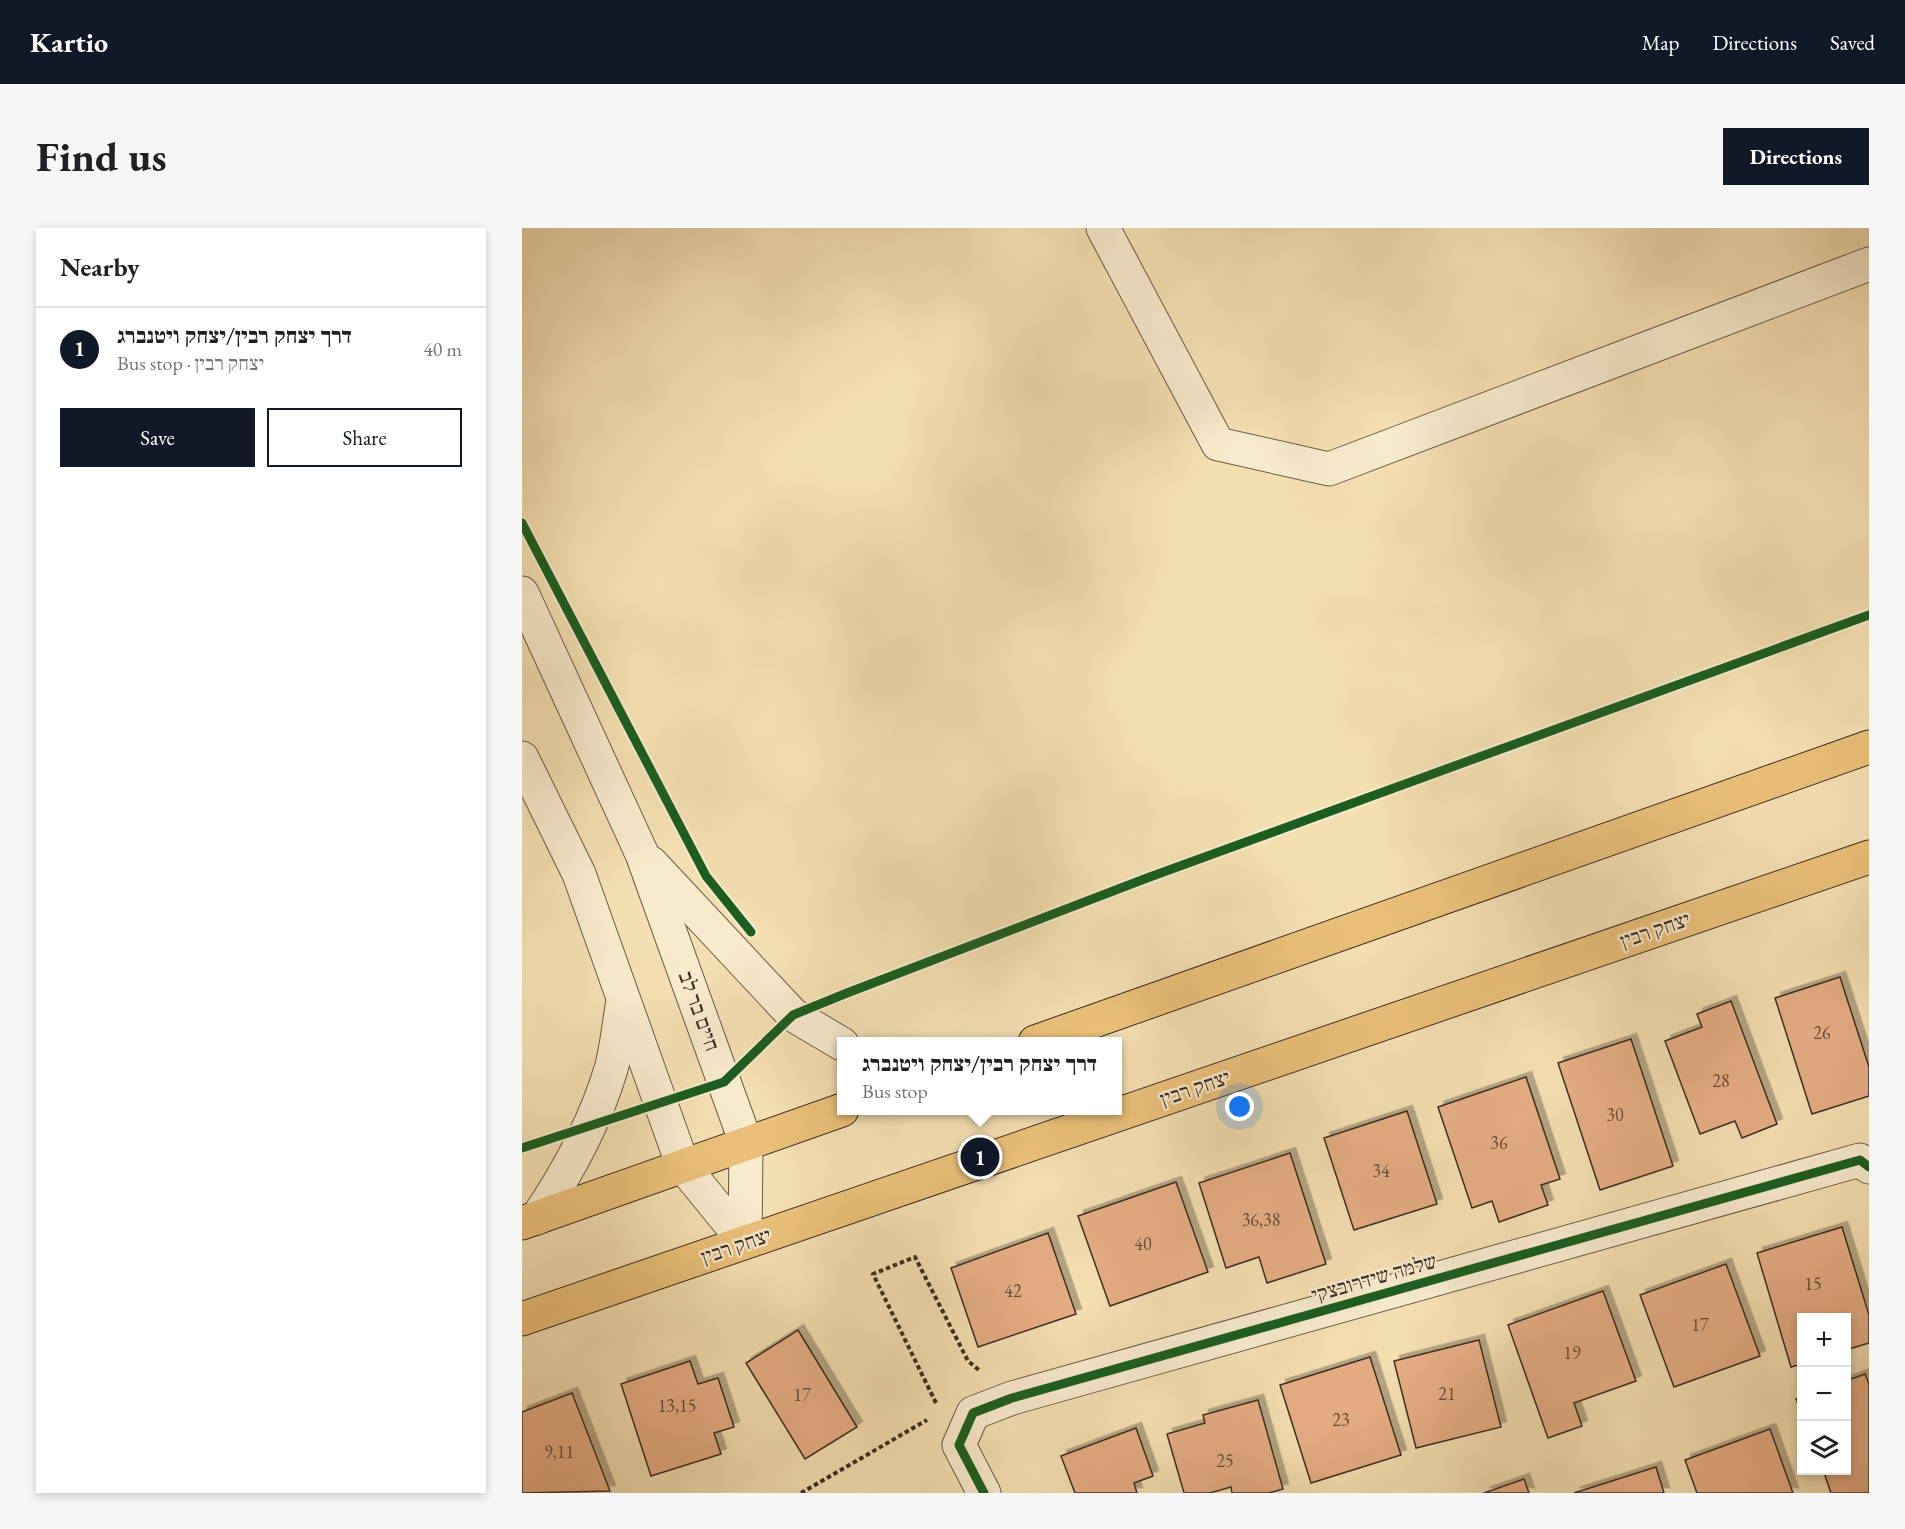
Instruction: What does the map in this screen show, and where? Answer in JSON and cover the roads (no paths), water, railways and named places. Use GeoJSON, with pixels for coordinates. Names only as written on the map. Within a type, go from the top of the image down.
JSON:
{"type":"FeatureCollection","features":[{"type":"Feature","properties":{"kind":"main road"},"geometry":{"type":"LineString","coordinates":[[1046,1037],[1869,747]]}},
{"type":"Feature","properties":{"kind":"main road","name":"יצחק רבין"},"geometry":{"type":"LineString","coordinates":[[1122,1113],[1869,857]]}},
{"type":"Feature","properties":{"kind":"main road"},"geometry":{"type":"LineString","coordinates":[[529,1221],[837,1112]]}},
{"type":"Feature","properties":{"kind":"main road","name":"יצחק רבין"},"geometry":{"type":"LineString","coordinates":[[522,1319],[1116,1115]]}},
{"type":"Feature","properties":{"kind":"street"},"geometry":{"type":"LineString","coordinates":[[1102,228],[1218,444],[1329,469],[1869,264]]}},
{"type":"Feature","properties":{"kind":"street","name":"חיים בר לב"},"geometry":{"type":"LineString","coordinates":[[522,593],[642,854],[746,1143],[745,1242]]}},
{"type":"Feature","properties":{"kind":"street"},"geometry":{"type":"LineString","coordinates":[[522,758],[579,874],[682,1166],[745,1242]]}},
{"type":"Feature","properties":{"kind":"street"},"geometry":{"type":"LineString","coordinates":[[642,854],[794,1015],[837,1041]]}},
{"type":"Feature","properties":{"kind":"street"},"geometry":{"type":"LineString","coordinates":[[529,1221],[560,1184],[590,1125],[611,1068],[623,999]]}},
{"type":"Feature","properties":{"kind":"street","name":"שלמה שידרובצקי"},"geometry":{"type":"LineString","coordinates":[[984,1493],[959,1446],[973,1413],[1012,1398],[1860,1160],[1869,1167]]}},
{"type":"Feature","properties":{"kind":"place","name":"דרך יצחק רבין/יצחק ויטנברג"},"geometry":{"type":"Point","coordinates":[980,1157]}}]}
